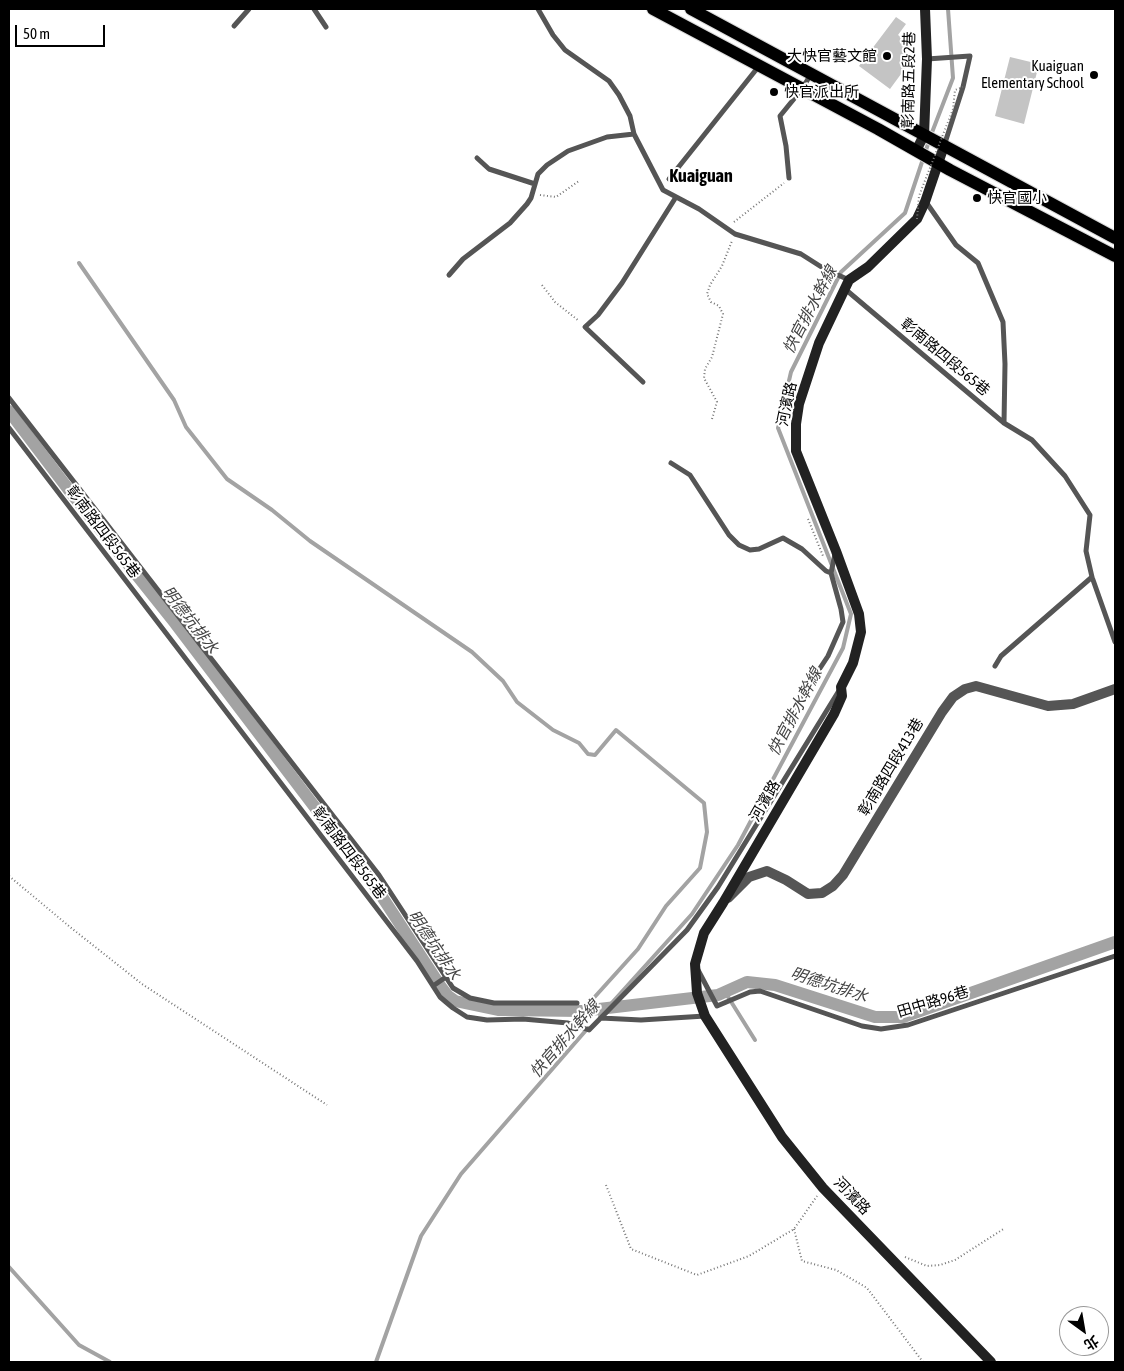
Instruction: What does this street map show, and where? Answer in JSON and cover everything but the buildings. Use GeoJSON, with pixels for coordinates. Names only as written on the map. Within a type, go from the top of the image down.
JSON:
{"type":"FeatureCollection","features":[{"type":"Feature","properties":{"kind":"main road"},"geometry":{"type":"LineString","coordinates":[[653,9],[939,164],[1115,256]]}},
{"type":"Feature","properties":{"kind":"main road"},"geometry":{"type":"LineString","coordinates":[[692,9],[1115,238]]}},
{"type":"Feature","properties":{"kind":"street","name":"彰南路五段2巷"},"geometry":{"type":"LineString","coordinates":[[916,151],[924,135],[928,59],[925,9]]}},
{"type":"Feature","properties":{"kind":"street","name":"河濱路"},"geometry":{"type":"LineString","coordinates":[[944,146],[925,202],[917,219],[868,267],[846,284],[819,343],[800,404],[796,451],[859,614],[861,632],[854,663],[841,687],[842,696],[834,714],[704,933],[695,964],[697,993],[706,1016],[782,1137],[823,1188],[991,1362]]}},
{"type":"Feature","properties":{"kind":"street","name":"彰南路四段413巷"},"geometry":{"type":"LineString","coordinates":[[723,903],[749,877],[767,871],[808,894],[822,893],[832,886],[843,875],[942,712],[953,697],[965,689],[976,686],[1048,706],[1073,704],[1115,689]]}},
{"type":"Feature","properties":{"kind":"lane"},"geometry":{"type":"LineString","coordinates":[[234,26],[249,9]]}},
{"type":"Feature","properties":{"kind":"lane"},"geometry":{"type":"LineString","coordinates":[[314,9],[326,26]]}},
{"type":"Feature","properties":{"kind":"lane","name":"彰南路四段565巷"},"geometry":{"type":"LineString","coordinates":[[538,9],[553,35],[565,50],[609,82],[630,116],[634,134],[663,190],[700,209],[735,234],[801,254],[846,284],[1004,422],[1032,440],[1065,476],[1090,516],[1086,551],[1092,577],[1115,642]]}},
{"type":"Feature","properties":{"kind":"lane"},"geometry":{"type":"LineString","coordinates":[[928,59],[970,56],[963,87],[944,146]]}},
{"type":"Feature","properties":{"kind":"lane"},"geometry":{"type":"LineString","coordinates":[[670,179],[760,66]]}},
{"type":"Feature","properties":{"kind":"lane"},"geometry":{"type":"LineString","coordinates":[[789,178],[786,146],[780,116],[802,89],[811,73]]}},
{"type":"Feature","properties":{"kind":"lane"},"geometry":{"type":"LineString","coordinates":[[449,275],[463,259],[510,223],[527,204],[533,193],[538,174],[547,165],[568,151],[607,137],[634,134]]}},
{"type":"Feature","properties":{"kind":"lane"},"geometry":{"type":"LineString","coordinates":[[477,158],[489,169],[535,184]]}},
{"type":"Feature","properties":{"kind":"lane"},"geometry":{"type":"LineString","coordinates":[[642,382],[585,327],[598,315],[622,283],[676,197]]}},
{"type":"Feature","properties":{"kind":"lane"},"geometry":{"type":"LineString","coordinates":[[925,202],[956,245],[978,263],[1002,322],[1005,364],[1004,422]]}},
{"type":"Feature","properties":{"kind":"lane"},"geometry":{"type":"LineString","coordinates":[[9,398],[379,875],[453,988],[470,998],[494,1003],[577,1003]]}},
{"type":"Feature","properties":{"kind":"lane","name":"彰南路四段565巷"},"geometry":{"type":"LineString","coordinates":[[9,428],[411,953],[440,997],[468,1017],[487,1020],[524,1019],[568,1023],[589,1030],[687,930],[718,887],[841,687]]}},
{"type":"Feature","properties":{"kind":"lane"},"geometry":{"type":"LineString","coordinates":[[671,463],[690,476],[729,535],[739,545],[750,550],[759,549],[783,538],[802,550],[828,572],[841,609],[842,622],[828,656],[784,723]]}},
{"type":"Feature","properties":{"kind":"lane"},"geometry":{"type":"LineString","coordinates":[[828,572],[836,551]]}},
{"type":"Feature","properties":{"kind":"lane"},"geometry":{"type":"LineString","coordinates":[[995,666],[1001,656],[1092,577]]}},
{"type":"Feature","properties":{"kind":"lane","name":"田中路96巷"},"geometry":{"type":"LineString","coordinates":[[695,964],[716,1006],[750,992],[760,991],[862,1026],[881,1029],[908,1025],[1115,956]]}},
{"type":"Feature","properties":{"kind":"lane"},"geometry":{"type":"LineString","coordinates":[[433,986],[446,978]]}},
{"type":"Feature","properties":{"kind":"lane"},"geometry":{"type":"LineString","coordinates":[[601,1018],[641,1020],[706,1016]]}},
{"type":"Feature","properties":{"kind":"path"},"geometry":{"type":"LineString","coordinates":[[917,219],[919,196],[953,109],[955,90],[963,87]]}},
{"type":"Feature","properties":{"kind":"path"},"geometry":{"type":"LineString","coordinates":[[726,228],[789,178]]}},
{"type":"Feature","properties":{"kind":"path"},"geometry":{"type":"LineString","coordinates":[[533,193],[547,197],[556,197],[579,181]]}},
{"type":"Feature","properties":{"kind":"path"},"geometry":{"type":"LineString","coordinates":[[712,419],[716,402],[704,378],[705,369],[712,357],[723,314],[719,306],[711,302],[708,294],[710,285],[722,266],[735,234]]}},
{"type":"Feature","properties":{"kind":"path"},"geometry":{"type":"LineString","coordinates":[[542,285],[555,302],[585,327]]}},
{"type":"Feature","properties":{"kind":"path"},"geometry":{"type":"LineString","coordinates":[[808,519],[828,572]]}},
{"type":"Feature","properties":{"kind":"path"},"geometry":{"type":"LineString","coordinates":[[9,876],[142,984],[327,1105]]}},
{"type":"Feature","properties":{"kind":"path"},"geometry":{"type":"LineString","coordinates":[[606,1185],[631,1249],[697,1275],[749,1256],[794,1229],[823,1188]]}},
{"type":"Feature","properties":{"kind":"path"},"geometry":{"type":"LineString","coordinates":[[905,1257],[927,1266],[940,1265],[955,1260],[1005,1228]]}},
{"type":"Feature","properties":{"kind":"path"},"geometry":{"type":"LineString","coordinates":[[794,1229],[802,1261],[836,1270],[867,1288],[923,1362]]}},
{"type":"Feature","properties":{"kind":"waterway","name":"快官排水幹線"},"geometry":{"type":"LineString","coordinates":[[931,135],[953,78],[948,9]]}},
{"type":"Feature","properties":{"kind":"waterway","name":"快官排水幹線"},"geometry":{"type":"LineString","coordinates":[[600,1016],[692,914],[738,845],[843,648],[851,614],[778,428],[791,372],[841,272],[905,213],[929,141]]}},
{"type":"Feature","properties":{"kind":"waterway"},"geometry":{"type":"LineString","coordinates":[[79,263],[174,400],[186,427],[227,479],[272,510],[310,541],[472,652],[503,681],[517,702],[553,730],[579,743],[588,754],[595,755],[616,730],[704,803],[707,832],[700,868],[666,906],[638,949],[582,1011]]}},
{"type":"Feature","properties":{"kind":"waterway","name":"明德坑排水"},"geometry":{"type":"LineString","coordinates":[[9,411],[72,494],[175,623],[377,889],[441,987],[455,1001],[498,1010],[582,1011],[718,995],[747,982],[775,985],[875,1017],[903,1017],[1115,942]]}},
{"type":"Feature","properties":{"kind":"waterway"},"geometry":{"type":"LineString","coordinates":[[725,992],[755,1040]]}},
{"type":"Feature","properties":{"kind":"waterway","name":"快官排水幹線"},"geometry":{"type":"LineString","coordinates":[[376,1362],[421,1236],[461,1174],[588,1028]]}},
{"type":"Feature","properties":{"kind":"waterway"},"geometry":{"type":"LineString","coordinates":[[9,1267],[79,1345],[110,1362]]}},
{"type":"Feature","properties":{"kind":"place","name":"大快官藝文館"},"geometry":{"type":"Point","coordinates":[887,56]}},
{"type":"Feature","properties":{"kind":"place","name":"Kuaiguan Elementary School"},"geometry":{"type":"Point","coordinates":[1094,75]}},
{"type":"Feature","properties":{"kind":"place","name":"快官派出所"},"geometry":{"type":"Point","coordinates":[774,92]}},
{"type":"Feature","properties":{"kind":"place","name":"快官國小"},"geometry":{"type":"Point","coordinates":[977,198]}},
{"type":"Feature","properties":{"kind":"district","name":"Kuaiguan"},"geometry":{"type":"Point","coordinates":[701,176]}}]}
